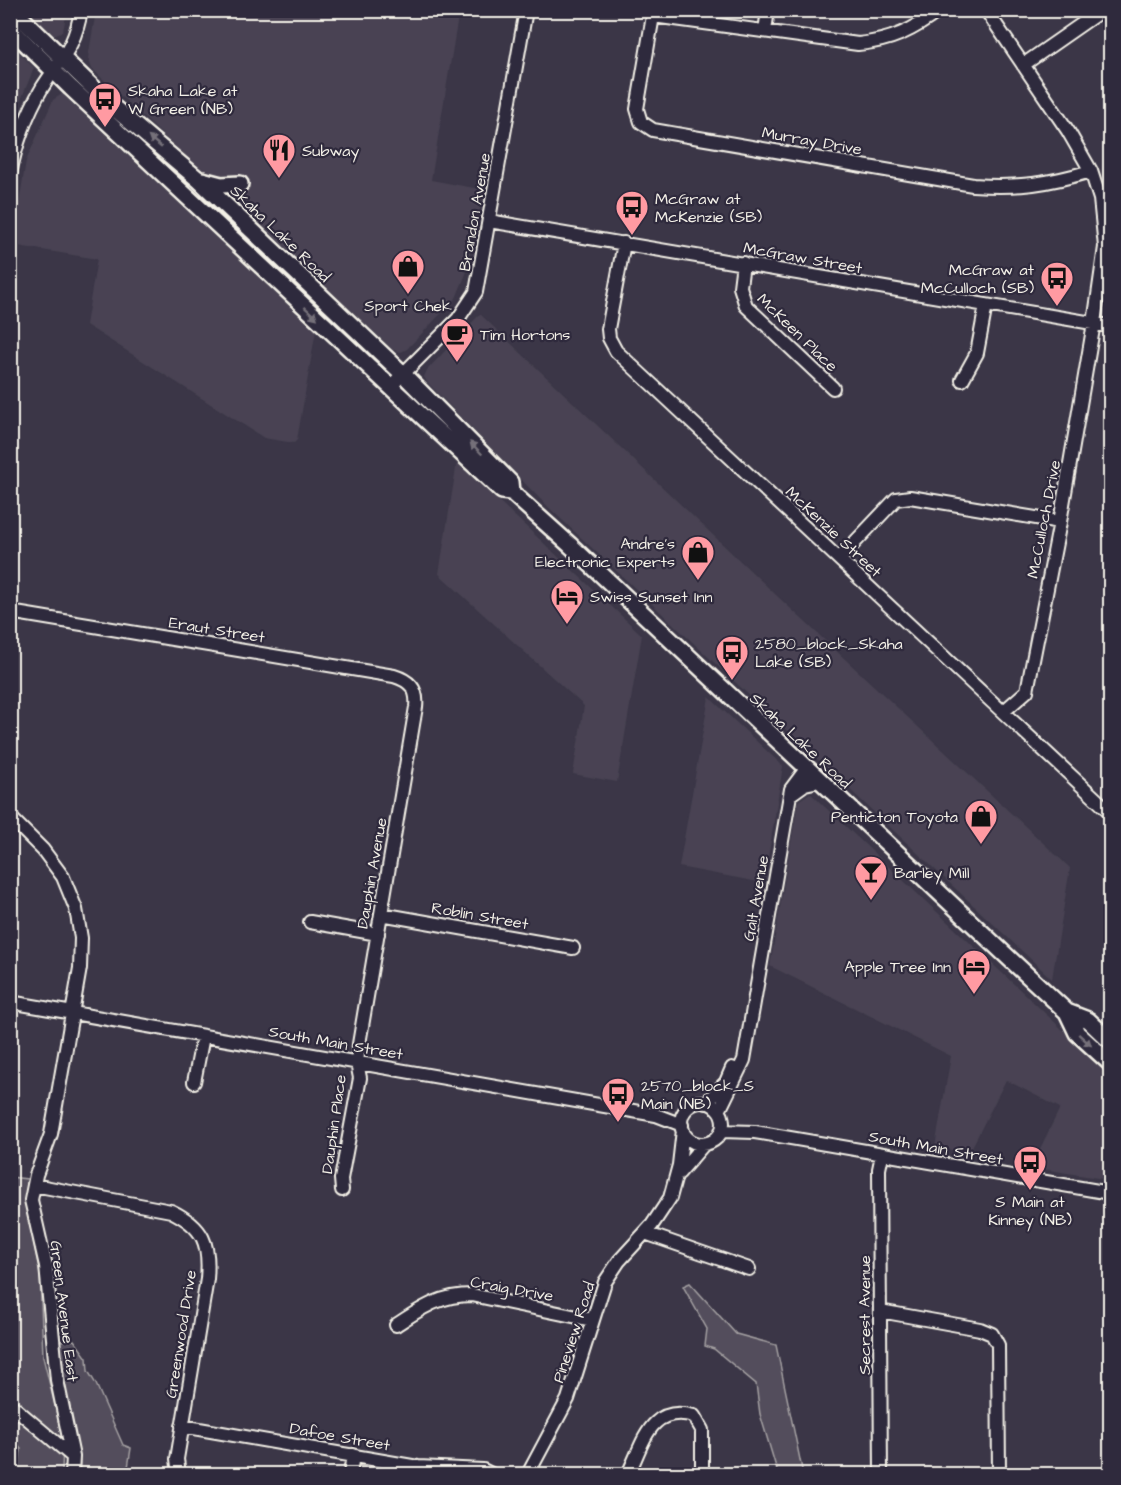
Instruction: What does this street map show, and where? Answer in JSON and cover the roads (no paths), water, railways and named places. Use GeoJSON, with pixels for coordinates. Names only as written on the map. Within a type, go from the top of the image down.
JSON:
{"type":"FeatureCollection","features":[{"type":"Feature","properties":{"kind":"main road","name":"Skaha Lake Road"},"geometry":{"type":"LineString","coordinates":[[13,10],[117,131],[502,491],[511,492],[1067,1012],[1077,1033],[1110,1063]]}},
{"type":"Feature","properties":{"kind":"main road","name":"Skaha Lake Road"},"geometry":{"type":"LineString","coordinates":[[10,28],[113,107],[223,202],[403,374],[510,482],[511,492]]}},
{"type":"Feature","properties":{"kind":"main road"},"geometry":{"type":"LineString","coordinates":[[117,131],[175,172],[208,203],[215,205],[223,202],[224,213],[233,226],[280,272],[292,295]]}},
{"type":"Feature","properties":{"kind":"main road"},"geometry":{"type":"LineString","coordinates":[[199,180],[221,185],[240,184]]}},
{"type":"Feature","properties":{"kind":"main road","name":"Skaha Lake Road"},"geometry":{"type":"LineString","coordinates":[[1067,1012],[1088,1020],[1110,1041]]}},
{"type":"Feature","properties":{"kind":"street"},"geometry":{"type":"LineString","coordinates":[[10,175],[16,133],[41,90],[76,38],[81,10]]}},
{"type":"Feature","properties":{"kind":"street","name":"Brandon Avenue"},"geometry":{"type":"LineString","coordinates":[[390,387],[458,319],[472,300],[480,279],[526,10]]}},
{"type":"Feature","properties":{"kind":"street"},"geometry":{"type":"LineString","coordinates":[[765,31],[768,10]]}},
{"type":"Feature","properties":{"kind":"street"},"geometry":{"type":"LineString","coordinates":[[654,13],[858,44],[881,42],[919,26],[940,10]]}},
{"type":"Feature","properties":{"kind":"street","name":"McCulloch Drive"},"geometry":{"type":"LineString","coordinates":[[986,10],[1068,131],[1091,171],[1100,199],[1105,247],[1060,522],[1027,691],[1003,711]]}},
{"type":"Feature","properties":{"kind":"street"},"geometry":{"type":"LineString","coordinates":[[1023,65],[1102,10]]}},
{"type":"Feature","properties":{"kind":"street","name":"Murray Drive"},"geometry":{"type":"LineString","coordinates":[[654,13],[638,109],[641,122],[652,130],[974,184],[1009,187],[1047,184],[1091,171]]}},
{"type":"Feature","properties":{"kind":"street","name":"McGraw Street"},"geometry":{"type":"LineString","coordinates":[[489,221],[1110,326]]}},
{"type":"Feature","properties":{"kind":"street","name":"McKenzie Street"},"geometry":{"type":"LineString","coordinates":[[624,243],[609,329],[612,345],[1110,812]]}},
{"type":"Feature","properties":{"kind":"street","name":"McKeen Place"},"geometry":{"type":"LineString","coordinates":[[743,263],[740,287],[746,306],[832,388]]}},
{"type":"Feature","properties":{"kind":"street"},"geometry":{"type":"LineString","coordinates":[[962,380],[977,353],[986,305]]}},
{"type":"Feature","properties":{"kind":"street"},"geometry":{"type":"LineString","coordinates":[[838,559],[896,499],[910,497],[1060,522]]}},
{"type":"Feature","properties":{"kind":"street","name":"Eraut Street"},"geometry":{"type":"LineString","coordinates":[[10,612],[394,676],[407,681],[415,689]]}},
{"type":"Feature","properties":{"kind":"street","name":"Dauphin Avenue"},"geometry":{"type":"LineString","coordinates":[[357,1063],[416,707],[415,689]]}},
{"type":"Feature","properties":{"kind":"street","name":"Galt Avenue"},"geometry":{"type":"LineString","coordinates":[[720,1113],[744,1060],[790,795],[795,782],[806,769]]}},
{"type":"Feature","properties":{"kind":"street"},"geometry":{"type":"LineString","coordinates":[[790,795],[805,784],[819,781]]}},
{"type":"Feature","properties":{"kind":"street","name":"Green Avenue East"},"geometry":{"type":"LineString","coordinates":[[10,817],[56,866],[76,909],[81,953],[51,1134],[31,1200],[46,1266],[56,1371],[73,1457],[72,1474]]}},
{"type":"Feature","properties":{"kind":"street","name":"Roblin Street"},"geometry":{"type":"LineString","coordinates":[[381,914],[573,948]]}},
{"type":"Feature","properties":{"kind":"street"},"geometry":{"type":"LineString","coordinates":[[310,921],[378,934]]}},
{"type":"Feature","properties":{"kind":"street","name":"South Main Street"},"geometry":{"type":"LineString","coordinates":[[10,1002],[656,1115],[682,1128]]}},
{"type":"Feature","properties":{"kind":"street"},"geometry":{"type":"LineString","coordinates":[[194,1082],[203,1036]]}},
{"type":"Feature","properties":{"kind":"street","name":"Galt Avenue"},"geometry":{"type":"LineString","coordinates":[[706,1103],[726,1082],[747,1037]]}},
{"type":"Feature","properties":{"kind":"street","name":"Dauphin Place"},"geometry":{"type":"LineString","coordinates":[[342,1190],[341,1179],[360,1078],[357,1063]]}},
{"type":"Feature","properties":{"kind":"street"},"geometry":{"type":"LineString","coordinates":[[706,1103],[720,1113],[721,1131],[714,1140],[704,1144],[689,1139],[682,1128],[686,1110],[695,1104],[706,1103]]}},
{"type":"Feature","properties":{"kind":"street","name":"South Main Street"},"geometry":{"type":"LineString","coordinates":[[656,1115],[686,1110]]}},
{"type":"Feature","properties":{"kind":"street","name":"South Main Street"},"geometry":{"type":"LineString","coordinates":[[720,1113],[755,1132]]}},
{"type":"Feature","properties":{"kind":"street","name":"Pineview Road"},"geometry":{"type":"LineString","coordinates":[[528,1474],[568,1399],[592,1320],[610,1273],[663,1210],[677,1176],[682,1128]]}},
{"type":"Feature","properties":{"kind":"street","name":"South Main Street"},"geometry":{"type":"LineString","coordinates":[[721,1131],[755,1132],[1110,1193]]}},
{"type":"Feature","properties":{"kind":"street","name":"Pineview Road"},"geometry":{"type":"LineString","coordinates":[[677,1176],[704,1144]]}},
{"type":"Feature","properties":{"kind":"street","name":"Secrest Avenue"},"geometry":{"type":"LineString","coordinates":[[881,1474],[879,1169],[882,1155]]}},
{"type":"Feature","properties":{"kind":"street","name":"Greenwood Drive"},"geometry":{"type":"LineString","coordinates":[[34,1185],[171,1210],[190,1220],[202,1237],[209,1253],[207,1279],[177,1459],[179,1474]]}},
{"type":"Feature","properties":{"kind":"street"},"geometry":{"type":"LineString","coordinates":[[645,1233],[749,1269]]}},
{"type":"Feature","properties":{"kind":"street","name":"Craig Drive"},"geometry":{"type":"LineString","coordinates":[[396,1325],[422,1307],[452,1295],[472,1295],[592,1320]]}},
{"type":"Feature","properties":{"kind":"street"},"geometry":{"type":"LineString","coordinates":[[880,1311],[980,1329],[992,1334],[998,1345],[999,1474]]}},
{"type":"Feature","properties":{"kind":"street"},"geometry":{"type":"LineString","coordinates":[[10,1404],[73,1457]]}},
{"type":"Feature","properties":{"kind":"street"},"geometry":{"type":"LineString","coordinates":[[628,1474],[653,1424],[660,1416],[668,1413],[694,1416],[700,1424],[702,1474]]}},
{"type":"Feature","properties":{"kind":"street","name":"Dafoe Street"},"geometry":{"type":"LineString","coordinates":[[182,1426],[418,1467],[483,1470],[491,1474]]}},
{"type":"Feature","properties":{"kind":"street"},"geometry":{"type":"LineString","coordinates":[[350,1474],[354,1455]]}},
{"type":"Feature","properties":{"kind":"place","name":"Skaha Lake at W Green (NB)"},"geometry":{"type":"Point","coordinates":[105,128]}},
{"type":"Feature","properties":{"kind":"place","name":"Subway"},"geometry":{"type":"Point","coordinates":[279,179]}},
{"type":"Feature","properties":{"kind":"place","name":"McGraw at McKenzie (SB)"},"geometry":{"type":"Point","coordinates":[632,236]}},
{"type":"Feature","properties":{"kind":"place","name":"Sport Chek"},"geometry":{"type":"Point","coordinates":[408,295]}},
{"type":"Feature","properties":{"kind":"place","name":"McGraw at McCulloch (SB)"},"geometry":{"type":"Point","coordinates":[1057,307]}},
{"type":"Feature","properties":{"kind":"place","name":"Tim Hortons"},"geometry":{"type":"Point","coordinates":[457,363]}},
{"type":"Feature","properties":{"kind":"place","name":"Andre's Electronic Experts"},"geometry":{"type":"Point","coordinates":[698,581]}},
{"type":"Feature","properties":{"kind":"place","name":"Swiss Sunset Inn"},"geometry":{"type":"Point","coordinates":[567,625]}},
{"type":"Feature","properties":{"kind":"place","name":"2580_block_Skaha Lake (SB)"},"geometry":{"type":"Point","coordinates":[732,681]}},
{"type":"Feature","properties":{"kind":"place","name":"Penticton Toyota"},"geometry":{"type":"Point","coordinates":[981,845]}},
{"type":"Feature","properties":{"kind":"place","name":"Barley Mill"},"geometry":{"type":"Point","coordinates":[871,901]}},
{"type":"Feature","properties":{"kind":"place","name":"Apple Tree Inn"},"geometry":{"type":"Point","coordinates":[974,995]}},
{"type":"Feature","properties":{"kind":"place","name":"2570_block_S Main (NB)"},"geometry":{"type":"Point","coordinates":[618,1123]}},
{"type":"Feature","properties":{"kind":"place","name":"S Main at Kinney (NB)"},"geometry":{"type":"Point","coordinates":[1030,1191]}}]}
